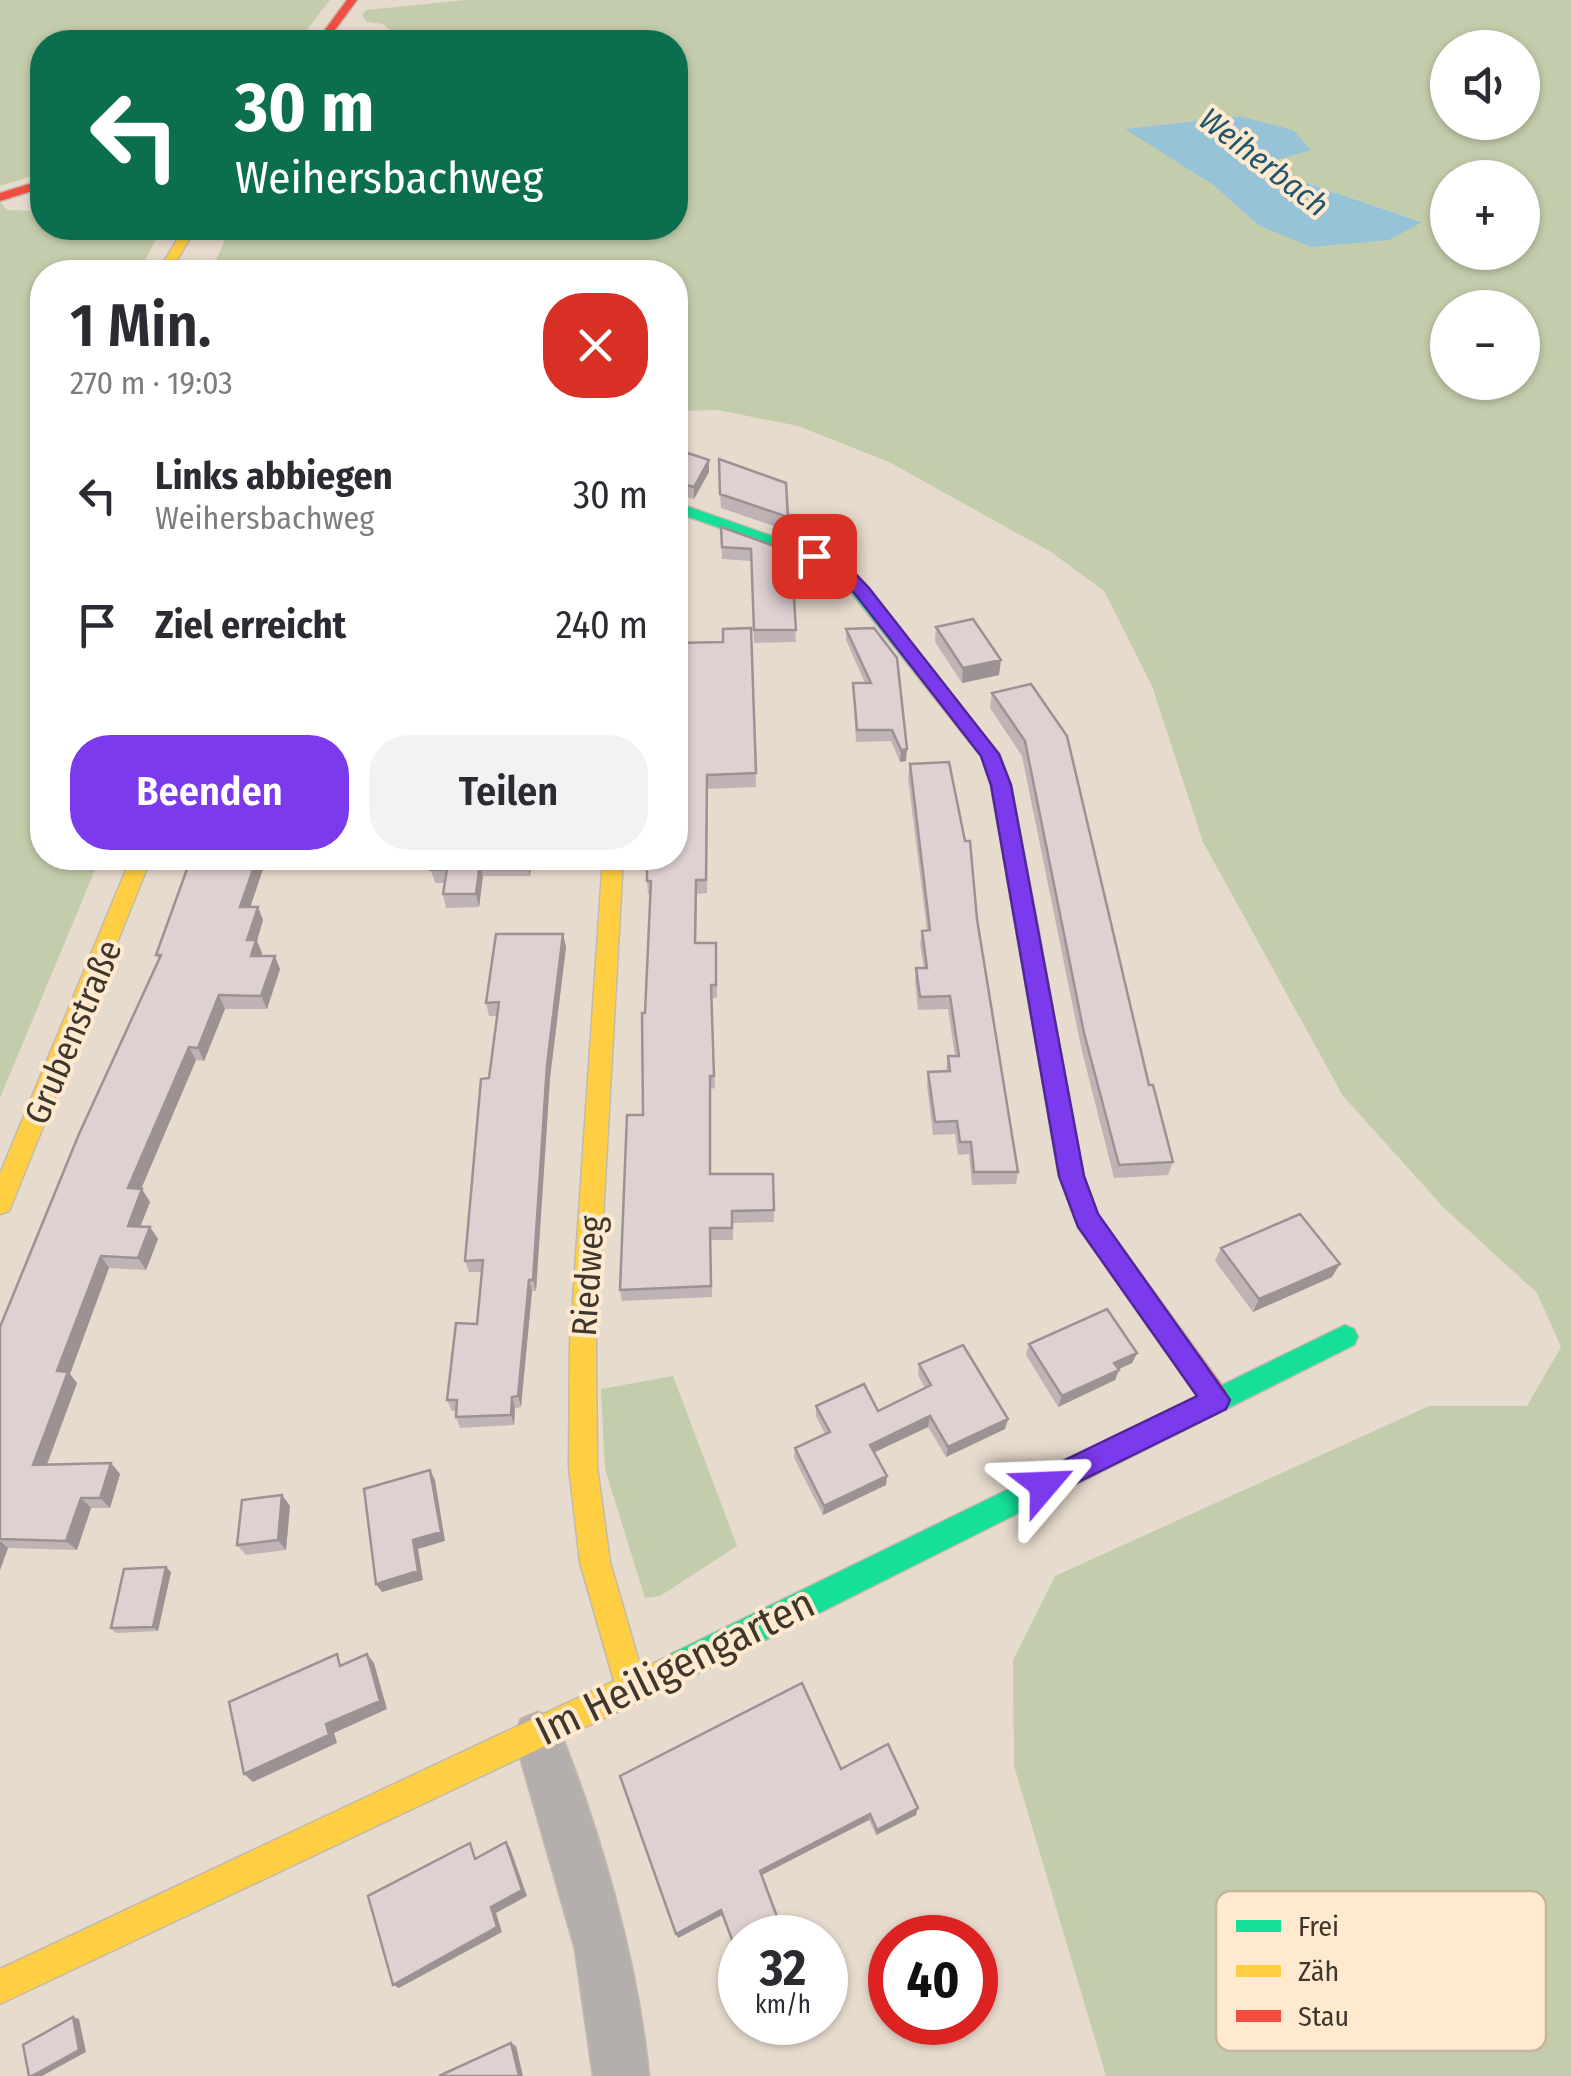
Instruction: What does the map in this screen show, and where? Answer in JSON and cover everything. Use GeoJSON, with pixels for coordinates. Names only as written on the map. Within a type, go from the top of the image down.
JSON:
{"type":"FeatureCollection","features":[{"type":"Feature","properties":{"kind":"street"},"geometry":{"type":"LineString","coordinates":[[330,30],[352,0]]}},
{"type":"Feature","properties":{"kind":"street"},"geometry":{"type":"LineString","coordinates":[[0,197],[30,188]]}},
{"type":"Feature","properties":{"kind":"street"},"geometry":{"type":"LineString","coordinates":[[688,512],[814,556],[844,572],[990,754],[1001,785],[1071,1176],[1087,1219],[1216,1400]]}},
{"type":"Feature","properties":{"kind":"street","name":"Grubenstraße"},"geometry":{"type":"LineString","coordinates":[[0,1204],[137,870]]}},
{"type":"Feature","properties":{"kind":"street","name":"Riedweg"},"geometry":{"type":"LineString","coordinates":[[612,870],[583,1344],[583,1468],[595,1562],[632,1688]]}},
{"type":"Feature","properties":{"kind":"street","name":"Im Heiligengarten"},"geometry":{"type":"LineString","coordinates":[[0,1987],[538,1736],[1345,1337]]}},
{"type":"Feature","properties":{"kind":"street"},"geometry":{"type":"LineString","coordinates":[[538,1736],[583,1884],[620,2040],[621,2076]]}},
{"type":"Feature","properties":{"kind":"green space"},"geometry":{"type":"Polygon","coordinates":[[[0,0],[330,0],[306,30],[30,30],[30,177],[0,186],[0,0]]]}},
{"type":"Feature","properties":{"kind":"green space"},"geometry":{"type":"Polygon","coordinates":[[[465,0],[1571,0],[1571,2076],[1106,2076],[1014,1766],[1013,1660],[1055,1576],[1429,1406],[1527,1406],[1561,1347],[1537,1293],[1444,1208],[1343,1096],[1203,842],[1152,686],[1104,591],[1051,552],[889,462],[798,426],[718,410],[688,411],[688,260],[216,260],[225,240],[688,240],[688,30],[390,30],[383,24],[367,22],[362,15],[366,10],[465,0]],[[1240,116],[1126,129],[1213,185],[1258,225],[1420,221],[1304,182],[1271,178],[1268,162],[1310,150],[1240,116]]]}},
{"type":"Feature","properties":{"kind":"green space"},"geometry":{"type":"Polygon","coordinates":[[[0,202],[7,210],[30,211],[30,240],[156,240],[145,260],[30,260],[30,870],[95,870],[0,1098],[0,202]]]}},
{"type":"Feature","properties":{"kind":"green space"},"geometry":{"type":"Polygon","coordinates":[[[673,1376],[737,1546],[660,1596],[645,1598],[605,1469],[601,1389],[673,1376]]]}},
{"type":"Feature","properties":{"kind":"water","name":"Weiherbach"},"geometry":{"type":"Polygon","coordinates":[[[1240,116],[1293,130],[1311,150],[1269,162],[1271,178],[1304,182],[1422,222],[1389,240],[1311,247],[1258,225],[1213,185],[1125,129],[1240,116]]]}},
{"type":"Feature","properties":{"kind":"building"},"geometry":{"type":"Polygon","coordinates":[[[688,453],[709,460],[694,487],[688,485],[688,453]]]}},
{"type":"Feature","properties":{"kind":"building"},"geometry":{"type":"Polygon","coordinates":[[[719,459],[786,483],[788,517],[720,494],[719,459]]]}},
{"type":"Feature","properties":{"kind":"building"},"geometry":{"type":"Polygon","coordinates":[[[721,527],[791,552],[796,630],[754,630],[751,549],[722,547],[721,527]]]}},
{"type":"Feature","properties":{"kind":"building"},"geometry":{"type":"Polygon","coordinates":[[[973,619],[1001,660],[963,668],[936,627],[973,619]]]}},
{"type":"Feature","properties":{"kind":"building"},"geometry":{"type":"Polygon","coordinates":[[[751,628],[756,773],[707,775],[706,880],[696,880],[695,943],[716,943],[716,985],[711,985],[714,1076],[710,1076],[710,1174],[773,1174],[774,1210],[732,1211],[732,1228],[710,1228],[711,1286],[620,1290],[627,1115],[643,1115],[642,1013],[651,881],[647,881],[647,870],[688,870],[688,643],[723,642],[723,629],[751,628]]]}},
{"type":"Feature","properties":{"kind":"building"},"geometry":{"type":"Polygon","coordinates":[[[874,628],[897,658],[907,749],[901,750],[892,730],[857,730],[853,683],[871,683],[846,629],[874,628]]]}},
{"type":"Feature","properties":{"kind":"building"},"geometry":{"type":"Polygon","coordinates":[[[1031,684],[1067,736],[1149,1085],[1153,1085],[1173,1162],[1119,1165],[1084,1033],[1025,741],[992,693],[1031,684]]]}},
{"type":"Feature","properties":{"kind":"building"},"geometry":{"type":"Polygon","coordinates":[[[949,762],[965,841],[970,841],[977,919],[1018,1172],[974,1172],[971,1142],[960,1142],[957,1121],[935,1122],[928,1072],[950,1071],[948,1056],[959,1056],[950,996],[920,997],[916,968],[927,968],[922,931],[930,930],[910,764],[949,762]]]}},
{"type":"Feature","properties":{"kind":"building"},"geometry":{"type":"Polygon","coordinates":[[[187,870],[253,870],[240,907],[258,907],[247,940],[256,940],[251,956],[275,956],[261,996],[219,995],[198,1048],[189,1047],[128,1188],[142,1189],[128,1226],[150,1227],[138,1258],[101,1256],[57,1371],[68,1372],[33,1465],[111,1463],[100,1498],[81,1498],[66,1541],[0,1539],[0,1327],[79,1134],[161,955],[156,955],[187,870]]]}},
{"type":"Feature","properties":{"kind":"building"},"geometry":{"type":"Polygon","coordinates":[[[447,870],[479,870],[476,894],[443,894],[447,870]]]}},
{"type":"Feature","properties":{"kind":"building"},"geometry":{"type":"Polygon","coordinates":[[[496,934],[563,934],[547,1065],[533,1280],[529,1280],[518,1396],[512,1397],[511,1415],[456,1417],[457,1400],[447,1400],[456,1323],[477,1324],[483,1260],[465,1261],[481,1079],[489,1078],[499,1002],[486,1003],[496,934]]]}},
{"type":"Feature","properties":{"kind":"building"},"geometry":{"type":"Polygon","coordinates":[[[1300,1214],[1340,1264],[1259,1299],[1221,1248],[1300,1214]]]}},
{"type":"Feature","properties":{"kind":"building"},"geometry":{"type":"Polygon","coordinates":[[[1107,1309],[1137,1353],[1114,1363],[1119,1370],[1062,1396],[1029,1344],[1107,1309]]]}},
{"type":"Feature","properties":{"kind":"building"},"geometry":{"type":"Polygon","coordinates":[[[963,1345],[1008,1419],[948,1447],[930,1416],[870,1445],[887,1476],[824,1506],[795,1448],[830,1432],[816,1406],[864,1384],[878,1411],[931,1385],[919,1364],[963,1345]]]}},
{"type":"Feature","properties":{"kind":"building"},"geometry":{"type":"Polygon","coordinates":[[[430,1470],[441,1532],[413,1540],[418,1571],[376,1584],[364,1489],[430,1470]]]}},
{"type":"Feature","properties":{"kind":"building"},"geometry":{"type":"Polygon","coordinates":[[[282,1495],[278,1540],[237,1545],[242,1500],[282,1495]]]}},
{"type":"Feature","properties":{"kind":"building"},"geometry":{"type":"Polygon","coordinates":[[[166,1567],[153,1627],[111,1628],[124,1569],[166,1567]]]}},
{"type":"Feature","properties":{"kind":"building"},"geometry":{"type":"Polygon","coordinates":[[[337,1654],[340,1666],[367,1654],[380,1701],[326,1724],[329,1735],[244,1774],[229,1702],[337,1654]]]}},
{"type":"Feature","properties":{"kind":"building"},"geometry":{"type":"Polygon","coordinates":[[[802,1683],[841,1769],[888,1744],[918,1808],[877,1830],[870,1814],[760,1871],[776,1915],[723,1915],[721,1910],[676,1934],[620,1776],[802,1683]]]}},
{"type":"Feature","properties":{"kind":"building"},"geometry":{"type":"Polygon","coordinates":[[[506,1842],[522,1890],[491,1907],[497,1927],[393,1985],[368,1896],[470,1843],[475,1859],[506,1842]]]}},
{"type":"Feature","properties":{"kind":"building"},"geometry":{"type":"Polygon","coordinates":[[[73,2017],[79,2050],[29,2076],[23,2045],[73,2017]]]}},
{"type":"Feature","properties":{"kind":"building"},"geometry":{"type":"Polygon","coordinates":[[[511,2043],[519,2076],[439,2076],[511,2043]]]}},
{"type":"Feature","properties":{"kind":"traffic: fast"},"geometry":{"type":"LineString","coordinates":[[688,512],[814,556],[844,572],[990,754],[1001,785],[1026,922]]}},
{"type":"Feature","properties":{"kind":"traffic: fast"},"geometry":{"type":"LineString","coordinates":[[682,1665],[1345,1337]]}},
{"type":"Feature","properties":{"kind":"traffic: slow"},"geometry":{"type":"LineString","coordinates":[[171,260],[183,240]]}},
{"type":"Feature","properties":{"kind":"traffic: slow"},"geometry":{"type":"LineString","coordinates":[[0,1204],[136,870]]}},
{"type":"Feature","properties":{"kind":"traffic: slow"},"geometry":{"type":"LineString","coordinates":[[612,870],[583,1344],[583,1467],[595,1562],[631,1688]]}},
{"type":"Feature","properties":{"kind":"traffic: slow"},"geometry":{"type":"LineString","coordinates":[[0,1987],[682,1665]]}},
{"type":"Feature","properties":{"kind":"traffic: jam"},"geometry":{"type":"LineString","coordinates":[[330,30],[352,0]]}},
{"type":"Feature","properties":{"kind":"traffic: jam"},"geometry":{"type":"LineString","coordinates":[[0,197],[30,188]]}},
{"type":"Feature","properties":{"kind":"traffic: jam"},"geometry":{"type":"LineString","coordinates":[[1026,922],[1071,1176],[1087,1219],[1216,1400]]}},
{"type":"Feature","properties":{"kind":"route"},"geometry":{"type":"LineString","coordinates":[[814,556],[844,572],[862,591],[990,754],[1001,785],[1071,1176],[1087,1219],[1216,1400],[1044,1485]]}}]}
